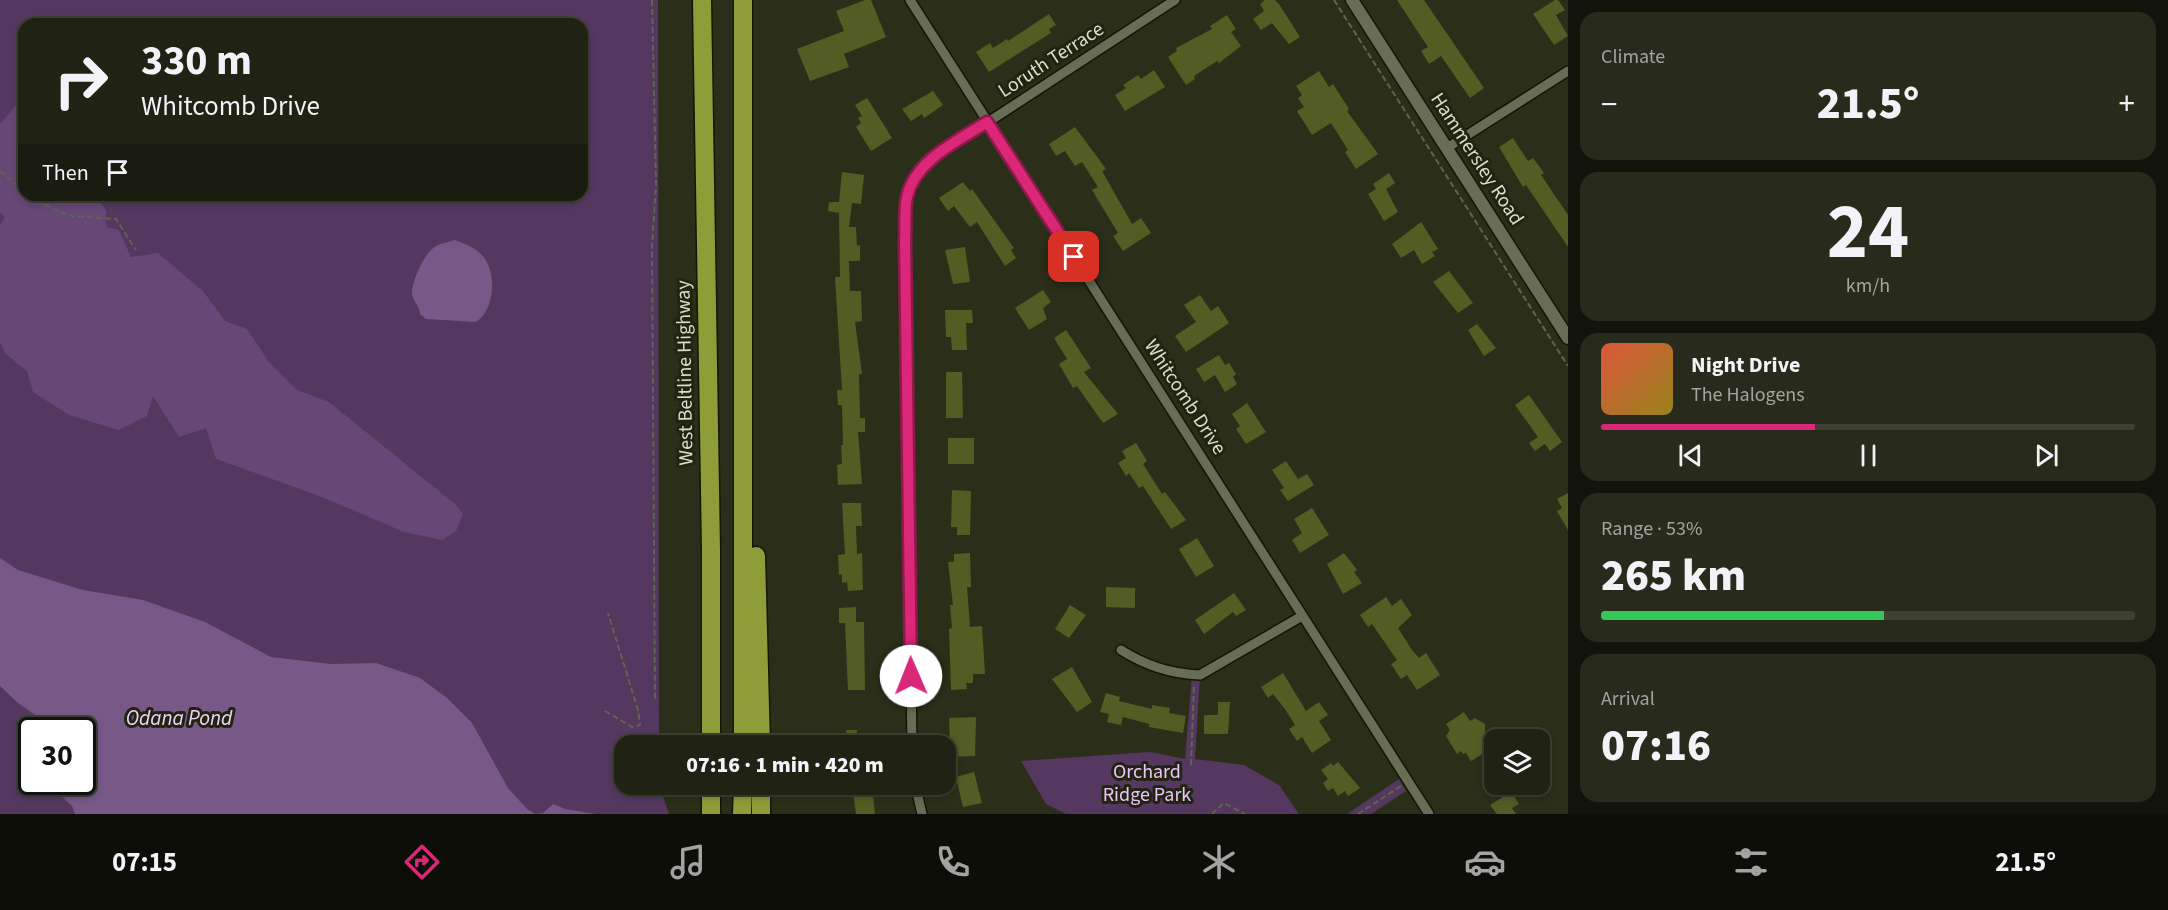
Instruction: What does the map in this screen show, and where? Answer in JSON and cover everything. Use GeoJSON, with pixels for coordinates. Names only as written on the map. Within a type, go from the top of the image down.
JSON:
{"type":"FeatureCollection","features":[{"type":"Feature","properties":{"kind":"highway","name":"West Beltline Highway"},"geometry":{"type":"LineString","coordinates":[[702,0],[711,550],[711,735]]}},
{"type":"Feature","properties":{"kind":"highway"},"geometry":{"type":"LineString","coordinates":[[743,0],[745,311],[743,735]]}},
{"type":"Feature","properties":{"kind":"highway"},"geometry":{"type":"LineString","coordinates":[[745,311],[761,735]]}},
{"type":"Feature","properties":{"kind":"highway"},"geometry":{"type":"LineString","coordinates":[[742,795],[742,814]]}},
{"type":"Feature","properties":{"kind":"highway"},"geometry":{"type":"LineString","coordinates":[[761,795],[761,814]]}},
{"type":"Feature","properties":{"kind":"street","name":"Whitcomb Drive"},"geometry":{"type":"LineString","coordinates":[[910,0],[1429,814]]}},
{"type":"Feature","properties":{"kind":"street","name":"Loruth Terrace"},"geometry":{"type":"LineString","coordinates":[[912,735],[905,240],[907,196],[918,172],[933,158],[1175,0]]}},
{"type":"Feature","properties":{"kind":"street","name":"Hammersley Road"},"geometry":{"type":"LineString","coordinates":[[1352,0],[1568,338]]}},
{"type":"Feature","properties":{"kind":"street"},"geometry":{"type":"LineString","coordinates":[[1447,148],[1568,70]]}},
{"type":"Feature","properties":{"kind":"street"},"geometry":{"type":"LineString","coordinates":[[1121,650],[1150,667],[1200,675],[1221,665],[1302,616]]}},
{"type":"Feature","properties":{"kind":"street"},"geometry":{"type":"LineString","coordinates":[[918,795],[922,814]]}},
{"type":"Feature","properties":{"kind":"path"},"geometry":{"type":"LineString","coordinates":[[652,0],[656,184],[652,247],[655,702]]}},
{"type":"Feature","properties":{"kind":"path"},"geometry":{"type":"LineString","coordinates":[[1334,0],[1568,366]]}},
{"type":"Feature","properties":{"kind":"path"},"geometry":{"type":"LineString","coordinates":[[0,171],[18,186]]}},
{"type":"Feature","properties":{"kind":"path"},"geometry":{"type":"LineString","coordinates":[[39,201],[72,216],[116,219],[136,250]]}},
{"type":"Feature","properties":{"kind":"path"},"geometry":{"type":"LineString","coordinates":[[605,711],[632,727],[640,725],[638,710],[608,613]]}},
{"type":"Feature","properties":{"kind":"path"},"geometry":{"type":"LineString","coordinates":[[1191,765],[1195,675]]}},
{"type":"Feature","properties":{"kind":"path"},"geometry":{"type":"LineString","coordinates":[[1358,814],[1408,782]]}},
{"type":"Feature","properties":{"kind":"path"},"geometry":{"type":"LineString","coordinates":[[1212,814],[1224,803],[1245,814]]}},
{"type":"Feature","properties":{"kind":"green space"},"geometry":{"type":"Polygon","coordinates":[[[0,0],[658,0],[659,735],[614,735],[614,795],[662,795],[669,814],[0,814],[0,0]]]}},
{"type":"Feature","properties":{"kind":"green space","name":"Orchard Ridge Park"},"geometry":{"type":"Polygon","coordinates":[[[1192,675],[1200,675],[1195,759],[1244,765],[1279,785],[1299,814],[1066,814],[1046,804],[1021,761],[1150,752],[1185,759],[1192,675]]]}},
{"type":"Feature","properties":{"kind":"green space"},"geometry":{"type":"Polygon","coordinates":[[[1399,779],[1406,791],[1371,814],[1347,814],[1399,779]]]}},
{"type":"Feature","properties":{"kind":"shaded area"},"geometry":{"type":"Polygon","coordinates":[[[18,103],[18,201],[99,201],[106,210],[106,227],[119,230],[131,257],[158,253],[203,291],[225,321],[247,329],[269,362],[297,390],[329,402],[455,504],[463,514],[456,531],[442,540],[404,532],[322,497],[216,459],[206,428],[179,437],[153,396],[147,416],[119,430],[69,415],[33,392],[27,371],[6,354],[0,342],[0,225],[5,217],[0,212],[0,124],[18,103]]]}},
{"type":"Feature","properties":{"kind":"water"},"geometry":{"type":"Polygon","coordinates":[[[455,240],[480,253],[490,272],[492,291],[490,300],[487,309],[476,322],[426,319],[420,314],[412,296],[417,274],[428,254],[436,246],[455,240]]]}},
{"type":"Feature","properties":{"kind":"water","name":"Odana Pond"},"geometry":{"type":"Polygon","coordinates":[[[0,558],[18,570],[83,590],[143,600],[205,622],[271,657],[331,664],[376,663],[420,678],[447,698],[472,723],[508,788],[527,809],[535,814],[75,814],[72,806],[60,795],[96,795],[96,717],[38,717],[18,703],[0,686],[0,558]]]}},
{"type":"Feature","properties":{"kind":"water"},"geometry":{"type":"Polygon","coordinates":[[[553,804],[565,809],[596,814],[535,814],[543,813],[553,804]]]}},
{"type":"Feature","properties":{"kind":"building"},"geometry":{"type":"Polygon","coordinates":[[[871,0],[886,37],[844,54],[849,67],[810,81],[797,49],[844,31],[836,11],[871,0]]]}},
{"type":"Feature","properties":{"kind":"building"},"geometry":{"type":"Polygon","coordinates":[[[1265,0],[1275,0],[1279,4],[1300,37],[1289,44],[1272,23],[1261,30],[1253,19],[1264,11],[1260,4],[1265,0]]]}},
{"type":"Feature","properties":{"kind":"building"},"geometry":{"type":"Polygon","coordinates":[[[1397,0],[1424,0],[1484,88],[1470,98],[1441,56],[1429,64],[1421,51],[1428,47],[1397,0]]]}},
{"type":"Feature","properties":{"kind":"building"},"geometry":{"type":"Polygon","coordinates":[[[1558,0],[1565,10],[1556,15],[1568,36],[1554,45],[1533,14],[1558,0]]]}},
{"type":"Feature","properties":{"kind":"building"},"geometry":{"type":"Polygon","coordinates":[[[1049,14],[1056,25],[1049,29],[1051,33],[989,72],[976,52],[990,43],[993,48],[1007,39],[1008,41],[1049,14]]]}},
{"type":"Feature","properties":{"kind":"building"},"geometry":{"type":"Polygon","coordinates":[[[1227,15],[1236,29],[1231,32],[1241,46],[1219,63],[1217,61],[1194,76],[1195,79],[1186,85],[1168,57],[1177,51],[1176,48],[1212,29],[1210,26],[1227,15]]]}},
{"type":"Feature","properties":{"kind":"building"},"geometry":{"type":"Polygon","coordinates":[[[1154,70],[1165,87],[1125,111],[1115,95],[1126,88],[1123,85],[1138,75],[1141,79],[1154,70]]]}},
{"type":"Feature","properties":{"kind":"building"},"geometry":{"type":"Polygon","coordinates":[[[1319,71],[1329,87],[1333,84],[1349,109],[1347,111],[1378,154],[1356,169],[1345,152],[1348,150],[1331,123],[1312,135],[1297,111],[1304,107],[1298,98],[1302,95],[1296,86],[1319,71]]]}},
{"type":"Feature","properties":{"kind":"building"},"geometry":{"type":"Polygon","coordinates":[[[933,91],[943,105],[924,118],[922,114],[911,121],[902,109],[933,91]]]}},
{"type":"Feature","properties":{"kind":"building"},"geometry":{"type":"Polygon","coordinates":[[[867,98],[892,138],[871,151],[856,127],[861,123],[858,118],[862,116],[855,105],[867,98]]]}},
{"type":"Feature","properties":{"kind":"building"},"geometry":{"type":"Polygon","coordinates":[[[1075,127],[1106,169],[1102,171],[1132,224],[1141,218],[1151,233],[1123,251],[1113,236],[1118,233],[1092,190],[1098,187],[1082,162],[1075,166],[1065,151],[1056,156],[1049,144],[1075,127]]]}},
{"type":"Feature","properties":{"kind":"building"},"geometry":{"type":"Polygon","coordinates":[[[1513,138],[1528,161],[1533,158],[1544,173],[1541,175],[1568,215],[1568,247],[1526,185],[1523,187],[1499,147],[1513,138]]]}},
{"type":"Feature","properties":{"kind":"building"},"geometry":{"type":"Polygon","coordinates":[[[842,172],[864,175],[861,204],[852,203],[849,227],[856,227],[857,246],[860,245],[860,261],[849,261],[850,291],[861,291],[862,321],[855,322],[862,374],[859,374],[860,418],[865,418],[865,432],[858,432],[862,484],[838,485],[837,465],[842,464],[841,445],[843,445],[842,405],[838,405],[837,390],[842,390],[835,277],[840,277],[839,213],[828,211],[829,202],[839,202],[842,172]]]}},
{"type":"Feature","properties":{"kind":"building"},"geometry":{"type":"Polygon","coordinates":[[[1389,173],[1395,183],[1386,189],[1398,212],[1384,221],[1368,194],[1376,189],[1373,184],[1389,173]]]}},
{"type":"Feature","properties":{"kind":"building"},"geometry":{"type":"Polygon","coordinates":[[[963,182],[970,191],[972,189],[1014,248],[1011,250],[1016,258],[1005,266],[977,222],[970,227],[954,206],[948,211],[939,198],[963,182]]]}},
{"type":"Feature","properties":{"kind":"building"},"geometry":{"type":"Polygon","coordinates":[[[1421,222],[1438,249],[1432,252],[1435,256],[1422,264],[1414,250],[1401,258],[1392,244],[1421,222]]]}},
{"type":"Feature","properties":{"kind":"building"},"geometry":{"type":"Polygon","coordinates":[[[965,247],[970,282],[953,284],[945,250],[965,247]]]}},
{"type":"Feature","properties":{"kind":"building"},"geometry":{"type":"Polygon","coordinates":[[[1449,271],[1473,303],[1458,313],[1433,282],[1449,271]]]}},
{"type":"Feature","properties":{"kind":"building"},"geometry":{"type":"Polygon","coordinates":[[[1043,290],[1051,302],[1043,308],[1047,319],[1029,330],[1015,308],[1043,290]]]}},
{"type":"Feature","properties":{"kind":"building"},"geometry":{"type":"Polygon","coordinates":[[[1200,295],[1211,311],[1218,306],[1229,323],[1186,352],[1175,336],[1196,322],[1184,305],[1200,295]]]}},
{"type":"Feature","properties":{"kind":"building"},"geometry":{"type":"Polygon","coordinates":[[[945,310],[972,310],[973,323],[966,323],[967,350],[952,350],[951,337],[946,337],[945,310]]]}},
{"type":"Feature","properties":{"kind":"building"},"geometry":{"type":"Polygon","coordinates":[[[1477,324],[1496,348],[1484,356],[1468,330],[1477,324]]]}},
{"type":"Feature","properties":{"kind":"building"},"geometry":{"type":"Polygon","coordinates":[[[1066,330],[1091,368],[1084,372],[1118,414],[1103,423],[1077,386],[1073,388],[1059,364],[1067,359],[1054,338],[1066,330]]]}},
{"type":"Feature","properties":{"kind":"building"},"geometry":{"type":"Polygon","coordinates":[[[1219,355],[1225,365],[1229,363],[1236,374],[1233,377],[1237,384],[1225,392],[1215,375],[1204,382],[1196,369],[1219,355]]]}},
{"type":"Feature","properties":{"kind":"building"},"geometry":{"type":"Polygon","coordinates":[[[946,372],[962,372],[963,418],[946,418],[946,372]]]}},
{"type":"Feature","properties":{"kind":"building"},"geometry":{"type":"Polygon","coordinates":[[[1529,395],[1562,442],[1550,451],[1545,444],[1535,451],[1529,443],[1538,437],[1515,405],[1529,395]]]}},
{"type":"Feature","properties":{"kind":"building"},"geometry":{"type":"Polygon","coordinates":[[[1247,403],[1266,432],[1246,444],[1236,429],[1240,426],[1232,414],[1247,403]]]}},
{"type":"Feature","properties":{"kind":"building"},"geometry":{"type":"Polygon","coordinates":[[[948,438],[974,438],[974,464],[948,464],[948,438]]]}},
{"type":"Feature","properties":{"kind":"building"},"geometry":{"type":"Polygon","coordinates":[[[1136,443],[1147,461],[1143,464],[1162,494],[1165,492],[1186,520],[1171,529],[1143,486],[1139,488],[1129,473],[1126,476],[1118,463],[1126,458],[1122,451],[1136,443]]]}},
{"type":"Feature","properties":{"kind":"building"},"geometry":{"type":"Polygon","coordinates":[[[1286,461],[1298,479],[1307,474],[1314,485],[1288,501],[1280,490],[1284,488],[1272,470],[1286,461]]]}},
{"type":"Feature","properties":{"kind":"building"},"geometry":{"type":"Polygon","coordinates":[[[952,490],[971,491],[970,535],[957,535],[957,527],[951,527],[952,490]]]}},
{"type":"Feature","properties":{"kind":"building"},"geometry":{"type":"Polygon","coordinates":[[[1568,493],[1568,530],[1557,511],[1562,508],[1557,499],[1568,493]]]}},
{"type":"Feature","properties":{"kind":"building"},"geometry":{"type":"Polygon","coordinates":[[[842,503],[861,503],[862,526],[856,526],[857,554],[862,553],[863,590],[848,591],[847,582],[842,583],[842,574],[839,575],[838,555],[845,554],[842,503]]]}},
{"type":"Feature","properties":{"kind":"building"},"geometry":{"type":"Polygon","coordinates":[[[1312,508],[1329,535],[1300,553],[1292,540],[1302,533],[1294,519],[1312,508]]]}},
{"type":"Feature","properties":{"kind":"building"},"geometry":{"type":"Polygon","coordinates":[[[1197,538],[1214,566],[1196,577],[1179,549],[1197,538]]]}},
{"type":"Feature","properties":{"kind":"building"},"geometry":{"type":"Polygon","coordinates":[[[970,553],[971,587],[967,587],[970,627],[982,626],[985,674],[973,674],[973,683],[966,683],[967,689],[951,690],[949,629],[952,628],[950,605],[953,605],[948,562],[954,562],[954,554],[970,553]]]}},
{"type":"Feature","properties":{"kind":"building"},"geometry":{"type":"Polygon","coordinates":[[[1344,553],[1357,570],[1354,572],[1362,583],[1343,594],[1327,564],[1344,553]]]}},
{"type":"Feature","properties":{"kind":"building"},"geometry":{"type":"Polygon","coordinates":[[[1106,587],[1135,588],[1135,608],[1106,607],[1106,587]]]}},
{"type":"Feature","properties":{"kind":"building"},"geometry":{"type":"Polygon","coordinates":[[[1234,593],[1246,610],[1236,616],[1233,612],[1204,634],[1195,620],[1234,593]]]}},
{"type":"Feature","properties":{"kind":"building"},"geometry":{"type":"Polygon","coordinates":[[[1386,597],[1392,606],[1401,599],[1412,615],[1398,628],[1419,658],[1426,653],[1440,675],[1417,690],[1407,675],[1401,679],[1391,664],[1397,660],[1372,624],[1368,627],[1360,615],[1386,597]]]}},
{"type":"Feature","properties":{"kind":"building"},"geometry":{"type":"Polygon","coordinates":[[[1070,605],[1086,615],[1069,638],[1055,629],[1070,605]]]}},
{"type":"Feature","properties":{"kind":"building"},"geometry":{"type":"Polygon","coordinates":[[[856,607],[856,622],[864,622],[865,690],[848,690],[845,623],[839,623],[839,608],[856,607]]]}},
{"type":"Feature","properties":{"kind":"building"},"geometry":{"type":"Polygon","coordinates":[[[1072,667],[1092,702],[1077,712],[1052,679],[1072,667]]]}},
{"type":"Feature","properties":{"kind":"building"},"geometry":{"type":"Polygon","coordinates":[[[1283,673],[1306,711],[1319,702],[1328,715],[1319,721],[1331,740],[1312,753],[1302,737],[1297,741],[1289,729],[1295,725],[1285,709],[1273,694],[1268,698],[1261,687],[1283,673]]]}},
{"type":"Feature","properties":{"kind":"building"},"geometry":{"type":"Polygon","coordinates":[[[1106,693],[1120,697],[1119,701],[1152,709],[1152,705],[1170,708],[1169,713],[1186,716],[1183,733],[1149,727],[1149,724],[1123,717],[1121,725],[1107,722],[1109,714],[1100,712],[1106,693]]]}},
{"type":"Feature","properties":{"kind":"building"},"geometry":{"type":"Polygon","coordinates":[[[1218,702],[1230,702],[1228,734],[1204,734],[1204,715],[1218,715],[1218,702]]]}},
{"type":"Feature","properties":{"kind":"building"},"geometry":{"type":"Polygon","coordinates":[[[1464,712],[1470,721],[1475,718],[1485,724],[1482,739],[1484,753],[1471,761],[1466,753],[1463,754],[1461,751],[1457,754],[1446,736],[1450,730],[1446,724],[1464,712]]]}},
{"type":"Feature","properties":{"kind":"building"},"geometry":{"type":"Polygon","coordinates":[[[976,717],[975,756],[956,757],[956,735],[950,735],[949,718],[976,717]]]}},
{"type":"Feature","properties":{"kind":"building"},"geometry":{"type":"Polygon","coordinates":[[[846,730],[857,730],[857,735],[846,735],[846,730]]]}},
{"type":"Feature","properties":{"kind":"building"},"geometry":{"type":"Polygon","coordinates":[[[1338,762],[1360,788],[1348,796],[1345,791],[1338,796],[1333,788],[1328,791],[1323,783],[1328,779],[1321,770],[1331,763],[1333,766],[1338,762]]]}},
{"type":"Feature","properties":{"kind":"building"},"geometry":{"type":"Polygon","coordinates":[[[974,772],[982,803],[963,807],[956,777],[974,772]]]}},
{"type":"Feature","properties":{"kind":"building"},"geometry":{"type":"Polygon","coordinates":[[[853,795],[873,795],[875,814],[856,814],[853,795]]]}},
{"type":"Feature","properties":{"kind":"building"},"geometry":{"type":"Polygon","coordinates":[[[1506,795],[1513,795],[1519,804],[1512,808],[1516,814],[1497,814],[1490,805],[1506,795]]]}},
{"type":"Feature","properties":{"kind":"route"},"geometry":{"type":"LineString","coordinates":[[911,676],[905,240],[907,196],[918,172],[933,158],[987,122],[1074,257]]}}]}
